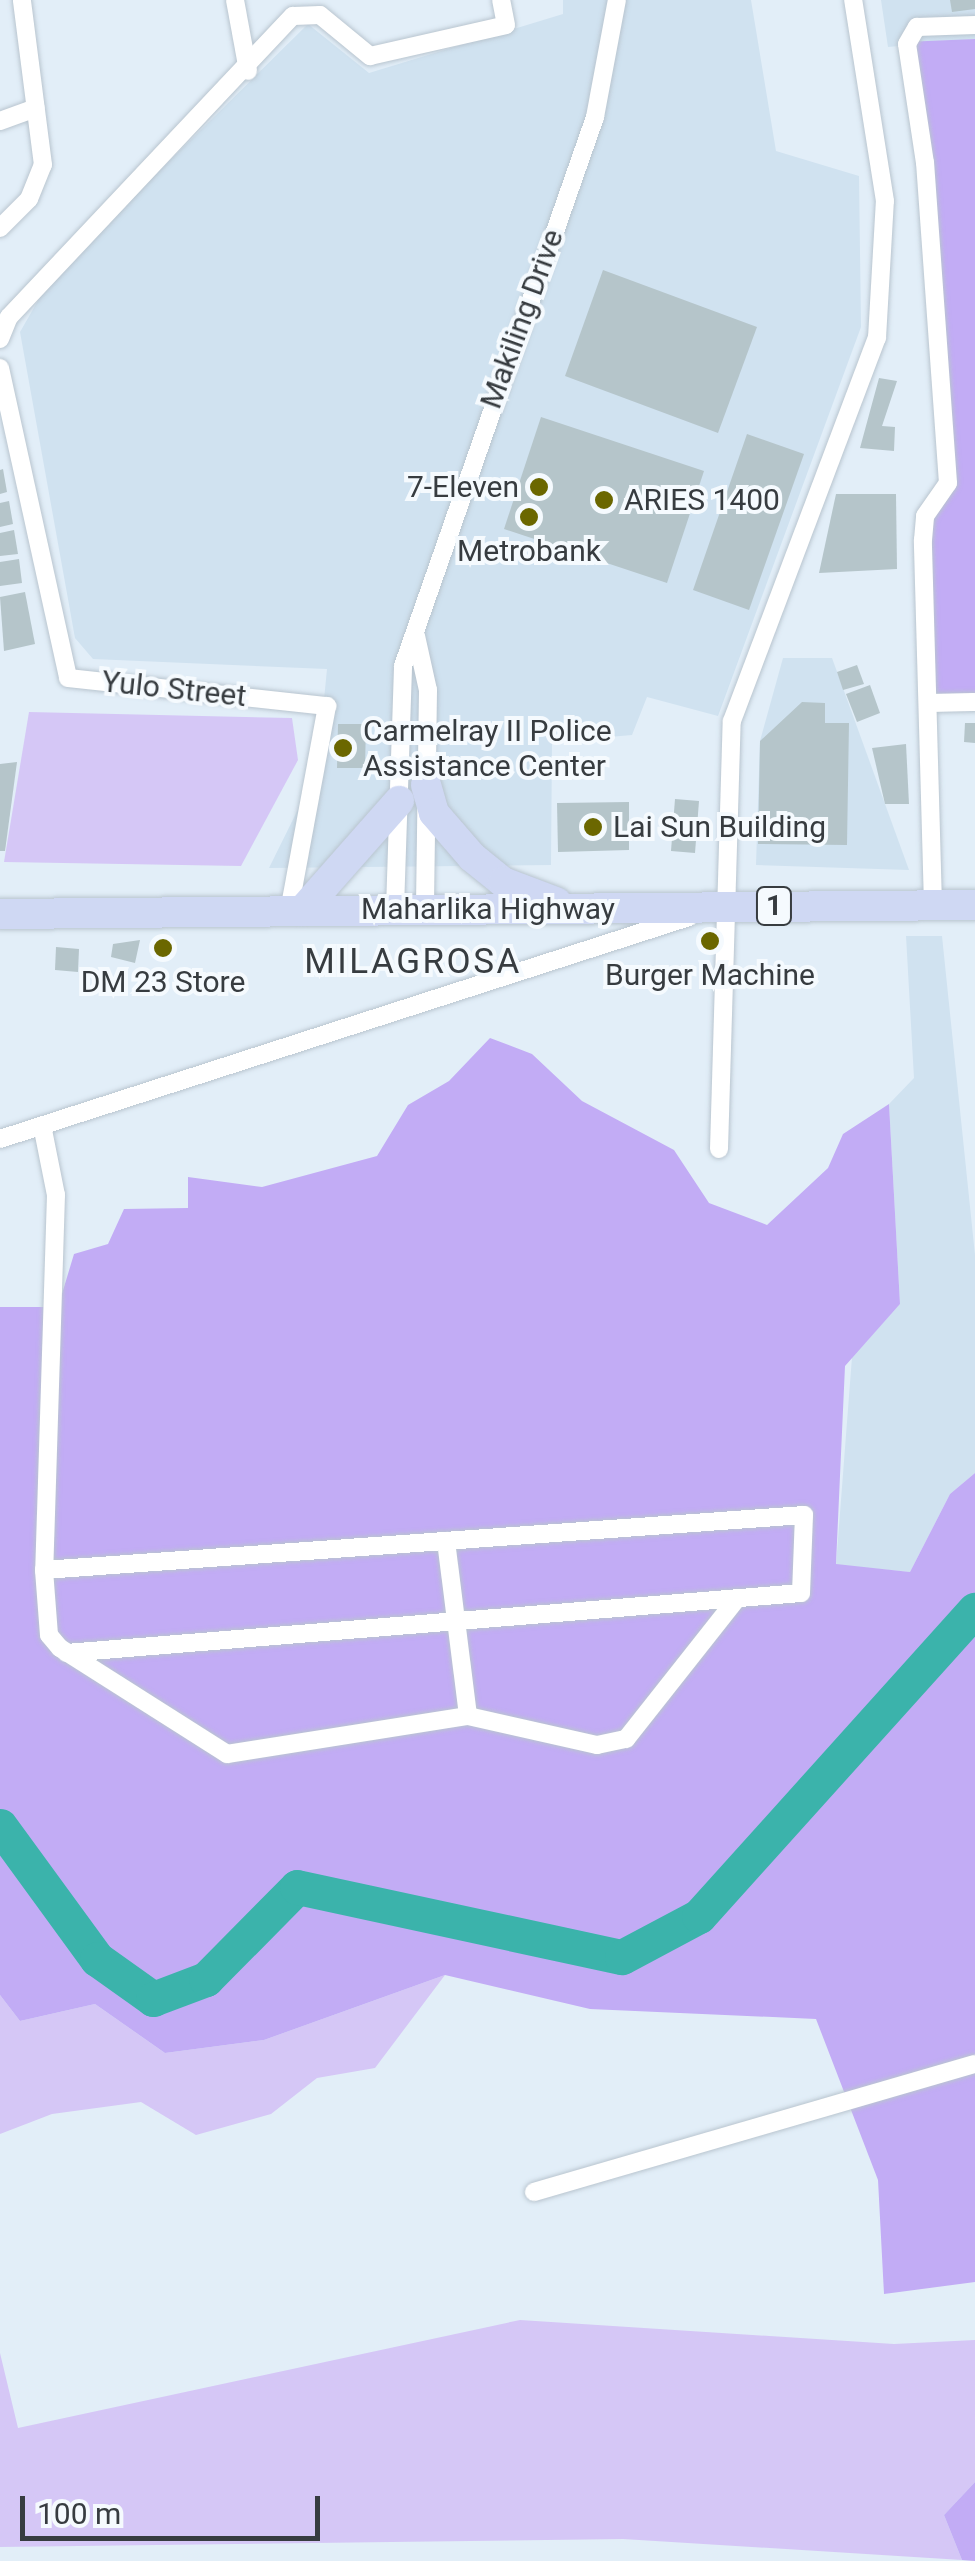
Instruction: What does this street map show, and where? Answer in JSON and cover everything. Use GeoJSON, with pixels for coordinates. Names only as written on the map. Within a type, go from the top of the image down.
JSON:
{"type":"FeatureCollection","features":[{"type":"Feature","properties":{"kind":"highway"},"geometry":{"type":"LineString","coordinates":[[426,785],[434,814],[502,882],[572,909]]}},
{"type":"Feature","properties":{"kind":"highway"},"geometry":{"type":"LineString","coordinates":[[295,911],[399,801]]}},
{"type":"Feature","properties":{"kind":"highway","name":"Maharlika Highway"},"geometry":{"type":"LineString","coordinates":[[0,914],[975,905]]}},
{"type":"Feature","properties":{"kind":"street"},"geometry":{"type":"LineString","coordinates":[[0,228],[28,199],[43,165],[22,0]]}},
{"type":"Feature","properties":{"kind":"street"},"geometry":{"type":"LineString","coordinates":[[234,0],[248,71]]}},
{"type":"Feature","properties":{"kind":"street"},"geometry":{"type":"LineString","coordinates":[[0,339],[21,304],[248,71],[293,16],[320,15],[370,56],[506,25],[502,0]]}},
{"type":"Feature","properties":{"kind":"street","name":"Makiling Drive"},"geometry":{"type":"LineString","coordinates":[[410,910],[399,801],[403,666],[596,117],[617,0]]}},
{"type":"Feature","properties":{"kind":"street"},"geometry":{"type":"LineString","coordinates":[[719,1149],[732,721],[876,338],[885,201],[853,0]]}},
{"type":"Feature","properties":{"kind":"street"},"geometry":{"type":"LineString","coordinates":[[932,905],[923,540],[925,516],[948,484],[925,163],[906,44],[917,28],[975,25]]}},
{"type":"Feature","properties":{"kind":"street"},"geometry":{"type":"LineString","coordinates":[[0,121],[36,108]]}},
{"type":"Feature","properties":{"kind":"street","name":"Yulo Street"},"geometry":{"type":"LineString","coordinates":[[0,368],[68,678],[327,706],[295,911]]}},
{"type":"Feature","properties":{"kind":"street"},"geometry":{"type":"LineString","coordinates":[[410,910],[426,785],[428,690],[416,636]]}},
{"type":"Feature","properties":{"kind":"street"},"geometry":{"type":"LineString","coordinates":[[928,702],[975,702]]}},
{"type":"Feature","properties":{"kind":"street"},"geometry":{"type":"LineString","coordinates":[[0,1139],[43,1130],[435,992],[728,906]]}},
{"type":"Feature","properties":{"kind":"street"},"geometry":{"type":"LineString","coordinates":[[43,1130],[56,1195],[44,1570],[48,1635],[66,1653],[227,1754],[468,1716],[579,1742],[626,1739],[735,1601]]}},
{"type":"Feature","properties":{"kind":"street"},"geometry":{"type":"LineString","coordinates":[[44,1570],[804,1515],[800,1593],[66,1653]]}},
{"type":"Feature","properties":{"kind":"street"},"geometry":{"type":"LineString","coordinates":[[446,1541],[468,1716]]}},
{"type":"Feature","properties":{"kind":"street"},"geometry":{"type":"LineString","coordinates":[[534,2192],[975,2064]]}},
{"type":"Feature","properties":{"kind":"shaded area"},"geometry":{"type":"Polygon","coordinates":[[[563,0],[751,0],[776,151],[859,176],[861,327],[718,716],[647,697],[632,735],[552,742],[551,865],[269,868],[317,771],[327,669],[93,659],[75,638],[20,332],[51,278],[308,24],[369,73],[563,14],[563,0]]]}},
{"type":"Feature","properties":{"kind":"shaded area"},"geometry":{"type":"Polygon","coordinates":[[[881,0],[975,0],[975,39],[888,47],[881,0]]]}},
{"type":"Feature","properties":{"kind":"shaded area"},"geometry":{"type":"Polygon","coordinates":[[[975,39],[975,700],[933,700],[922,542],[945,490],[942,362],[904,42],[975,39]]]}},
{"type":"Feature","properties":{"kind":"shaded area"},"geometry":{"type":"Polygon","coordinates":[[[783,658],[832,658],[909,870],[756,865],[760,741],[783,658]]]}},
{"type":"Feature","properties":{"kind":"shaded area"},"geometry":{"type":"Polygon","coordinates":[[[29,712],[292,718],[298,760],[241,866],[4,862],[29,712]]]}},
{"type":"Feature","properties":{"kind":"shaded area"},"geometry":{"type":"Polygon","coordinates":[[[906,936],[942,936],[975,1255],[975,1473],[950,1494],[910,1572],[836,1565],[852,1357],[900,1304],[889,1104],[914,1078],[906,936]]]}},
{"type":"Feature","properties":{"kind":"shaded area"},"geometry":{"type":"Polygon","coordinates":[[[490,1038],[532,1054],[582,1101],[674,1150],[709,1203],[767,1225],[828,1168],[843,1134],[889,1104],[900,1304],[845,1366],[836,1564],[910,1572],[950,1494],[975,1473],[975,2282],[884,2294],[878,2180],[816,2019],[590,2009],[445,1975],[264,2040],[165,2053],[95,2004],[20,2021],[0,1995],[0,1307],[58,1307],[74,1254],[108,1244],[124,1209],[188,1208],[188,1177],[262,1187],[377,1156],[408,1105],[449,1081],[490,1038]]]}},
{"type":"Feature","properties":{"kind":"shaded area"},"geometry":{"type":"Polygon","coordinates":[[[445,1975],[375,2068],[317,2078],[271,2114],[196,2135],[141,2102],[52,2114],[0,2134],[0,1995],[20,2021],[95,2004],[165,2053],[264,2040],[445,1975]]]}},
{"type":"Feature","properties":{"kind":"shaded area"},"geometry":{"type":"Polygon","coordinates":[[[520,2320],[894,2344],[975,2340],[975,2482],[944,2515],[962,2560],[623,2539],[0,2547],[0,2353],[18,2428],[520,2320]]]}},
{"type":"Feature","properties":{"kind":"shaded area"},"geometry":{"type":"Polygon","coordinates":[[[975,2482],[975,2561],[962,2560],[944,2515],[975,2482]]]}},
{"type":"Feature","properties":{"kind":"building"},"geometry":{"type":"Polygon","coordinates":[[[950,0],[975,0],[975,9],[952,12],[950,0]]]}},
{"type":"Feature","properties":{"kind":"building"},"geometry":{"type":"Polygon","coordinates":[[[603,270],[757,327],[718,433],[565,376],[603,270]]]}},
{"type":"Feature","properties":{"kind":"building"},"geometry":{"type":"Polygon","coordinates":[[[879,378],[897,381],[882,426],[895,427],[894,451],[860,448],[879,378]]]}},
{"type":"Feature","properties":{"kind":"building","name":"ARIES 1400"},"geometry":{"type":"Polygon","coordinates":[[[541,417],[704,471],[667,583],[504,529],[541,417]]]}},
{"type":"Feature","properties":{"kind":"building"},"geometry":{"type":"Polygon","coordinates":[[[747,434],[804,454],[749,610],[693,590],[747,434]]]}},
{"type":"Feature","properties":{"kind":"building"},"geometry":{"type":"Polygon","coordinates":[[[3,469],[7,492],[0,494],[0,470],[3,469]]]}},
{"type":"Feature","properties":{"kind":"building"},"geometry":{"type":"Polygon","coordinates":[[[836,494],[896,494],[897,569],[819,573],[836,494]]]}},
{"type":"Feature","properties":{"kind":"building"},"geometry":{"type":"Polygon","coordinates":[[[9,501],[13,524],[0,527],[0,503],[9,501]]]}},
{"type":"Feature","properties":{"kind":"building"},"geometry":{"type":"Polygon","coordinates":[[[14,530],[18,554],[0,556],[0,533],[14,530]]]}},
{"type":"Feature","properties":{"kind":"building"},"geometry":{"type":"Polygon","coordinates":[[[19,559],[22,583],[0,586],[0,562],[19,559]]]}},
{"type":"Feature","properties":{"kind":"building"},"geometry":{"type":"Polygon","coordinates":[[[25,592],[35,644],[4,651],[0,597],[25,592]]]}},
{"type":"Feature","properties":{"kind":"building"},"geometry":{"type":"Polygon","coordinates":[[[857,665],[864,684],[843,690],[837,672],[857,665]]]}},
{"type":"Feature","properties":{"kind":"building"},"geometry":{"type":"Polygon","coordinates":[[[870,685],[880,713],[857,722],[846,694],[870,685]]]}},
{"type":"Feature","properties":{"kind":"building"},"geometry":{"type":"Polygon","coordinates":[[[802,702],[825,703],[825,723],[849,723],[847,845],[758,844],[760,741],[802,702]]]}},
{"type":"Feature","properties":{"kind":"building"},"geometry":{"type":"Polygon","coordinates":[[[965,723],[975,723],[975,743],[964,742],[965,723]]]}},
{"type":"Feature","properties":{"kind":"building"},"geometry":{"type":"Polygon","coordinates":[[[338,724],[366,724],[365,768],[337,768],[338,724]]]}},
{"type":"Feature","properties":{"kind":"building"},"geometry":{"type":"Polygon","coordinates":[[[906,744],[909,804],[885,804],[872,748],[906,744]]]}},
{"type":"Feature","properties":{"kind":"building"},"geometry":{"type":"Polygon","coordinates":[[[17,762],[5,851],[0,851],[0,764],[17,762]]]}},
{"type":"Feature","properties":{"kind":"building"},"geometry":{"type":"Polygon","coordinates":[[[675,799],[699,801],[695,853],[671,851],[675,799]]]}},
{"type":"Feature","properties":{"kind":"building","name":"Lai Sun Building"},"geometry":{"type":"Polygon","coordinates":[[[629,802],[629,850],[558,852],[557,803],[629,802]]]}},
{"type":"Feature","properties":{"kind":"building"},"geometry":{"type":"Polygon","coordinates":[[[140,940],[135,963],[111,957],[113,944],[140,940]]]}},
{"type":"Feature","properties":{"kind":"building"},"geometry":{"type":"Polygon","coordinates":[[[56,947],[79,949],[78,972],[55,970],[56,947]]]}},
{"type":"Feature","properties":{"kind":"waterway"},"geometry":{"type":"LineString","coordinates":[[0,1826],[97,1959],[153,1999],[206,1979],[297,1887],[622,1957],[699,1916],[975,1610]]}},
{"type":"Feature","properties":{"kind":"place","name":"7-Eleven"},"geometry":{"type":"Point","coordinates":[539,487]}},
{"type":"Feature","properties":{"kind":"place","name":"ARIES 1400"},"geometry":{"type":"Point","coordinates":[604,500]}},
{"type":"Feature","properties":{"kind":"place","name":"Metrobank"},"geometry":{"type":"Point","coordinates":[529,517]}},
{"type":"Feature","properties":{"kind":"place","name":"Carmelray II Police Assistance Center"},"geometry":{"type":"Point","coordinates":[343,748]}},
{"type":"Feature","properties":{"kind":"place","name":"Lai Sun Building"},"geometry":{"type":"Point","coordinates":[593,827]}},
{"type":"Feature","properties":{"kind":"place","name":"Burger Machine"},"geometry":{"type":"Point","coordinates":[710,941]}},
{"type":"Feature","properties":{"kind":"place","name":"DM 23 Store"},"geometry":{"type":"Point","coordinates":[163,948]}},
{"type":"Feature","properties":{"kind":"district","name":"MILAGROSA"},"geometry":{"type":"Point","coordinates":[413,962]}}]}
